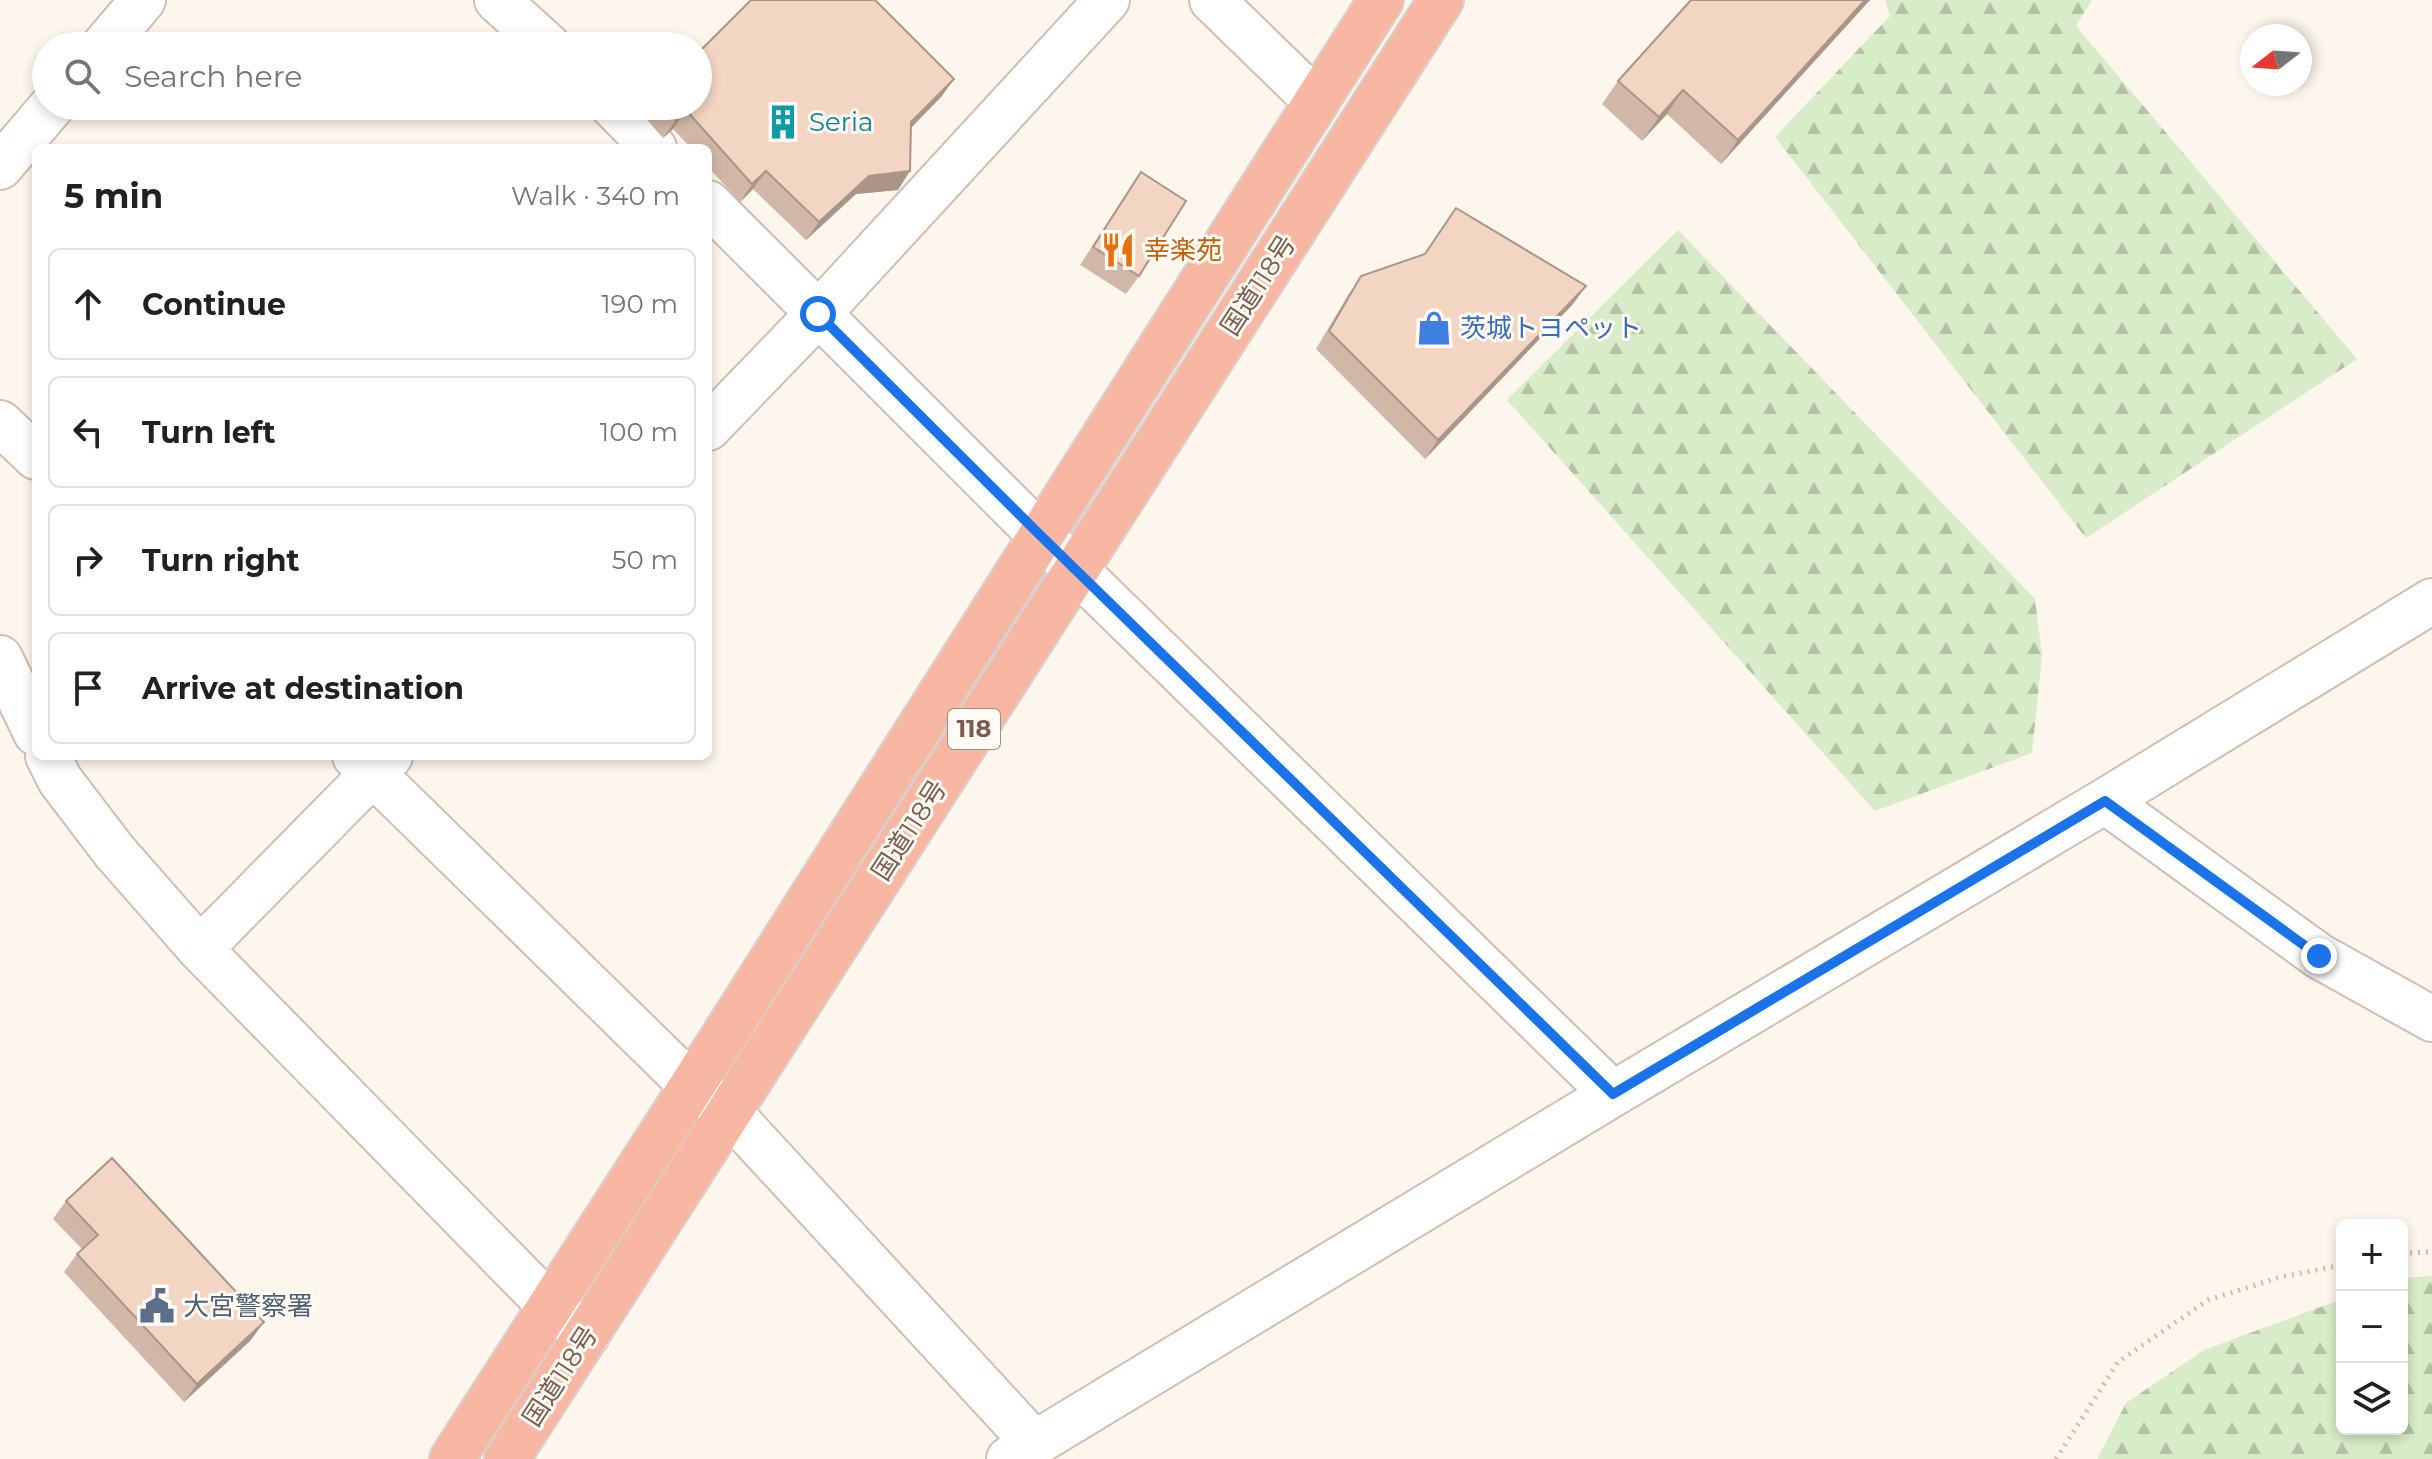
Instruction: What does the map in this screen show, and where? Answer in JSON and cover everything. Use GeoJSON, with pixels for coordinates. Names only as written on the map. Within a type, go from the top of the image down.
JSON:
{"type":"FeatureCollection","features":[{"type":"Feature","properties":{"kind":"highway","name":"国道118号"},"geometry":{"type":"LineString","coordinates":[[452,1459],[1381,0]]}},
{"type":"Feature","properties":{"kind":"highway","name":"国道118号"},"geometry":{"type":"LineString","coordinates":[[507,1459],[1441,0]]}},
{"type":"Feature","properties":{"kind":"street"},"geometry":{"type":"LineString","coordinates":[[116,32],[143,0]]}},
{"type":"Feature","properties":{"kind":"street"},"geometry":{"type":"LineString","coordinates":[[497,0],[532,32]]}},
{"type":"Feature","properties":{"kind":"street"},"geometry":{"type":"LineString","coordinates":[[712,424],[818,314],[1107,0]]}},
{"type":"Feature","properties":{"kind":"street"},"geometry":{"type":"LineString","coordinates":[[1212,0],[1316,101]]}},
{"type":"Feature","properties":{"kind":"street"},"geometry":{"type":"LineString","coordinates":[[0,167],[40,120]]}},
{"type":"Feature","properties":{"kind":"street"},"geometry":{"type":"LineString","coordinates":[[627,120],[650,144]]}},
{"type":"Feature","properties":{"kind":"street"},"geometry":{"type":"LineString","coordinates":[[712,207],[1040,535],[1613,1094]]}},
{"type":"Feature","properties":{"kind":"street"},"geometry":{"type":"LineString","coordinates":[[0,423],[32,453]]}},
{"type":"Feature","properties":{"kind":"street"},"geometry":{"type":"LineString","coordinates":[[200,949],[373,762],[692,1086],[729,1112],[1022,1451],[2105,801],[2432,601]]}},
{"type":"Feature","properties":{"kind":"street"},"geometry":{"type":"LineString","coordinates":[[0,658],[32,725]]}},
{"type":"Feature","properties":{"kind":"street"},"geometry":{"type":"LineString","coordinates":[[50,760],[60,780],[114,851],[200,949],[550,1306],[587,1335]]}},
{"type":"Feature","properties":{"kind":"street"},"geometry":{"type":"LineString","coordinates":[[2105,801],[2319,956],[2432,1019]]}},
{"type":"Feature","properties":{"kind":"path"},"geometry":{"type":"LineString","coordinates":[[2408,1253],[2432,1252]]}},
{"type":"Feature","properties":{"kind":"path"},"geometry":{"type":"LineString","coordinates":[[2056,1459],[2118,1362],[2208,1300],[2281,1277],[2336,1266]]}},
{"type":"Feature","properties":{"kind":"green space"},"geometry":{"type":"Polygon","coordinates":[[[1885,0],[2092,0],[2076,26],[2357,359],[2086,538],[1775,137],[1890,16],[1885,0]]]}},
{"type":"Feature","properties":{"kind":"green space"},"geometry":{"type":"Polygon","coordinates":[[[1678,230],[2035,599],[2042,656],[2032,753],[1875,811],[1507,400],[1678,230]]]}},
{"type":"Feature","properties":{"kind":"green space"},"geometry":{"type":"Polygon","coordinates":[[[2432,1276],[2432,1459],[2097,1459],[2126,1403],[2204,1350],[2336,1301],[2336,1435],[2408,1435],[2408,1278],[2432,1276]]]}},
{"type":"Feature","properties":{"kind":"building","name":"Seria"},"geometry":{"type":"Polygon","coordinates":[[[751,0],[875,0],[954,79],[911,122],[910,171],[869,176],[819,222],[766,171],[752,184],[695,120],[712,120],[712,39],[751,0]]]}},
{"type":"Feature","properties":{"kind":"building"},"geometry":{"type":"Polygon","coordinates":[[[1691,0],[1865,0],[1738,140],[1683,90],[1659,117],[1618,81],[1691,0]]]}},
{"type":"Feature","properties":{"kind":"building"},"geometry":{"type":"Polygon","coordinates":[[[1141,172],[1186,201],[1139,276],[1093,247],[1141,172]]]}},
{"type":"Feature","properties":{"kind":"building"},"geometry":{"type":"Polygon","coordinates":[[[1456,208],[1586,286],[1438,440],[1329,331],[1361,276],[1425,254],[1456,208]]]}},
{"type":"Feature","properties":{"kind":"building","name":"大宮警察署"},"geometry":{"type":"Polygon","coordinates":[[[112,1158],[264,1322],[197,1384],[77,1254],[98,1235],[66,1201],[112,1158]]]}},
{"type":"Feature","properties":{"kind":"place","name":"Seria"},"geometry":{"type":"Point","coordinates":[783,122]}},
{"type":"Feature","properties":{"kind":"place","name":"幸楽苑"},"geometry":{"type":"Point","coordinates":[1118,250]}},
{"type":"Feature","properties":{"kind":"place","name":"茨城トヨペット"},"geometry":{"type":"Point","coordinates":[1434,328]}},
{"type":"Feature","properties":{"kind":"place","name":"大宮警察署"},"geometry":{"type":"Point","coordinates":[157,1306]}},
{"type":"Feature","properties":{"kind":"route"},"geometry":{"type":"LineString","coordinates":[[818,314],[1613,1094],[2105,801],[2319,956]]}}]}
